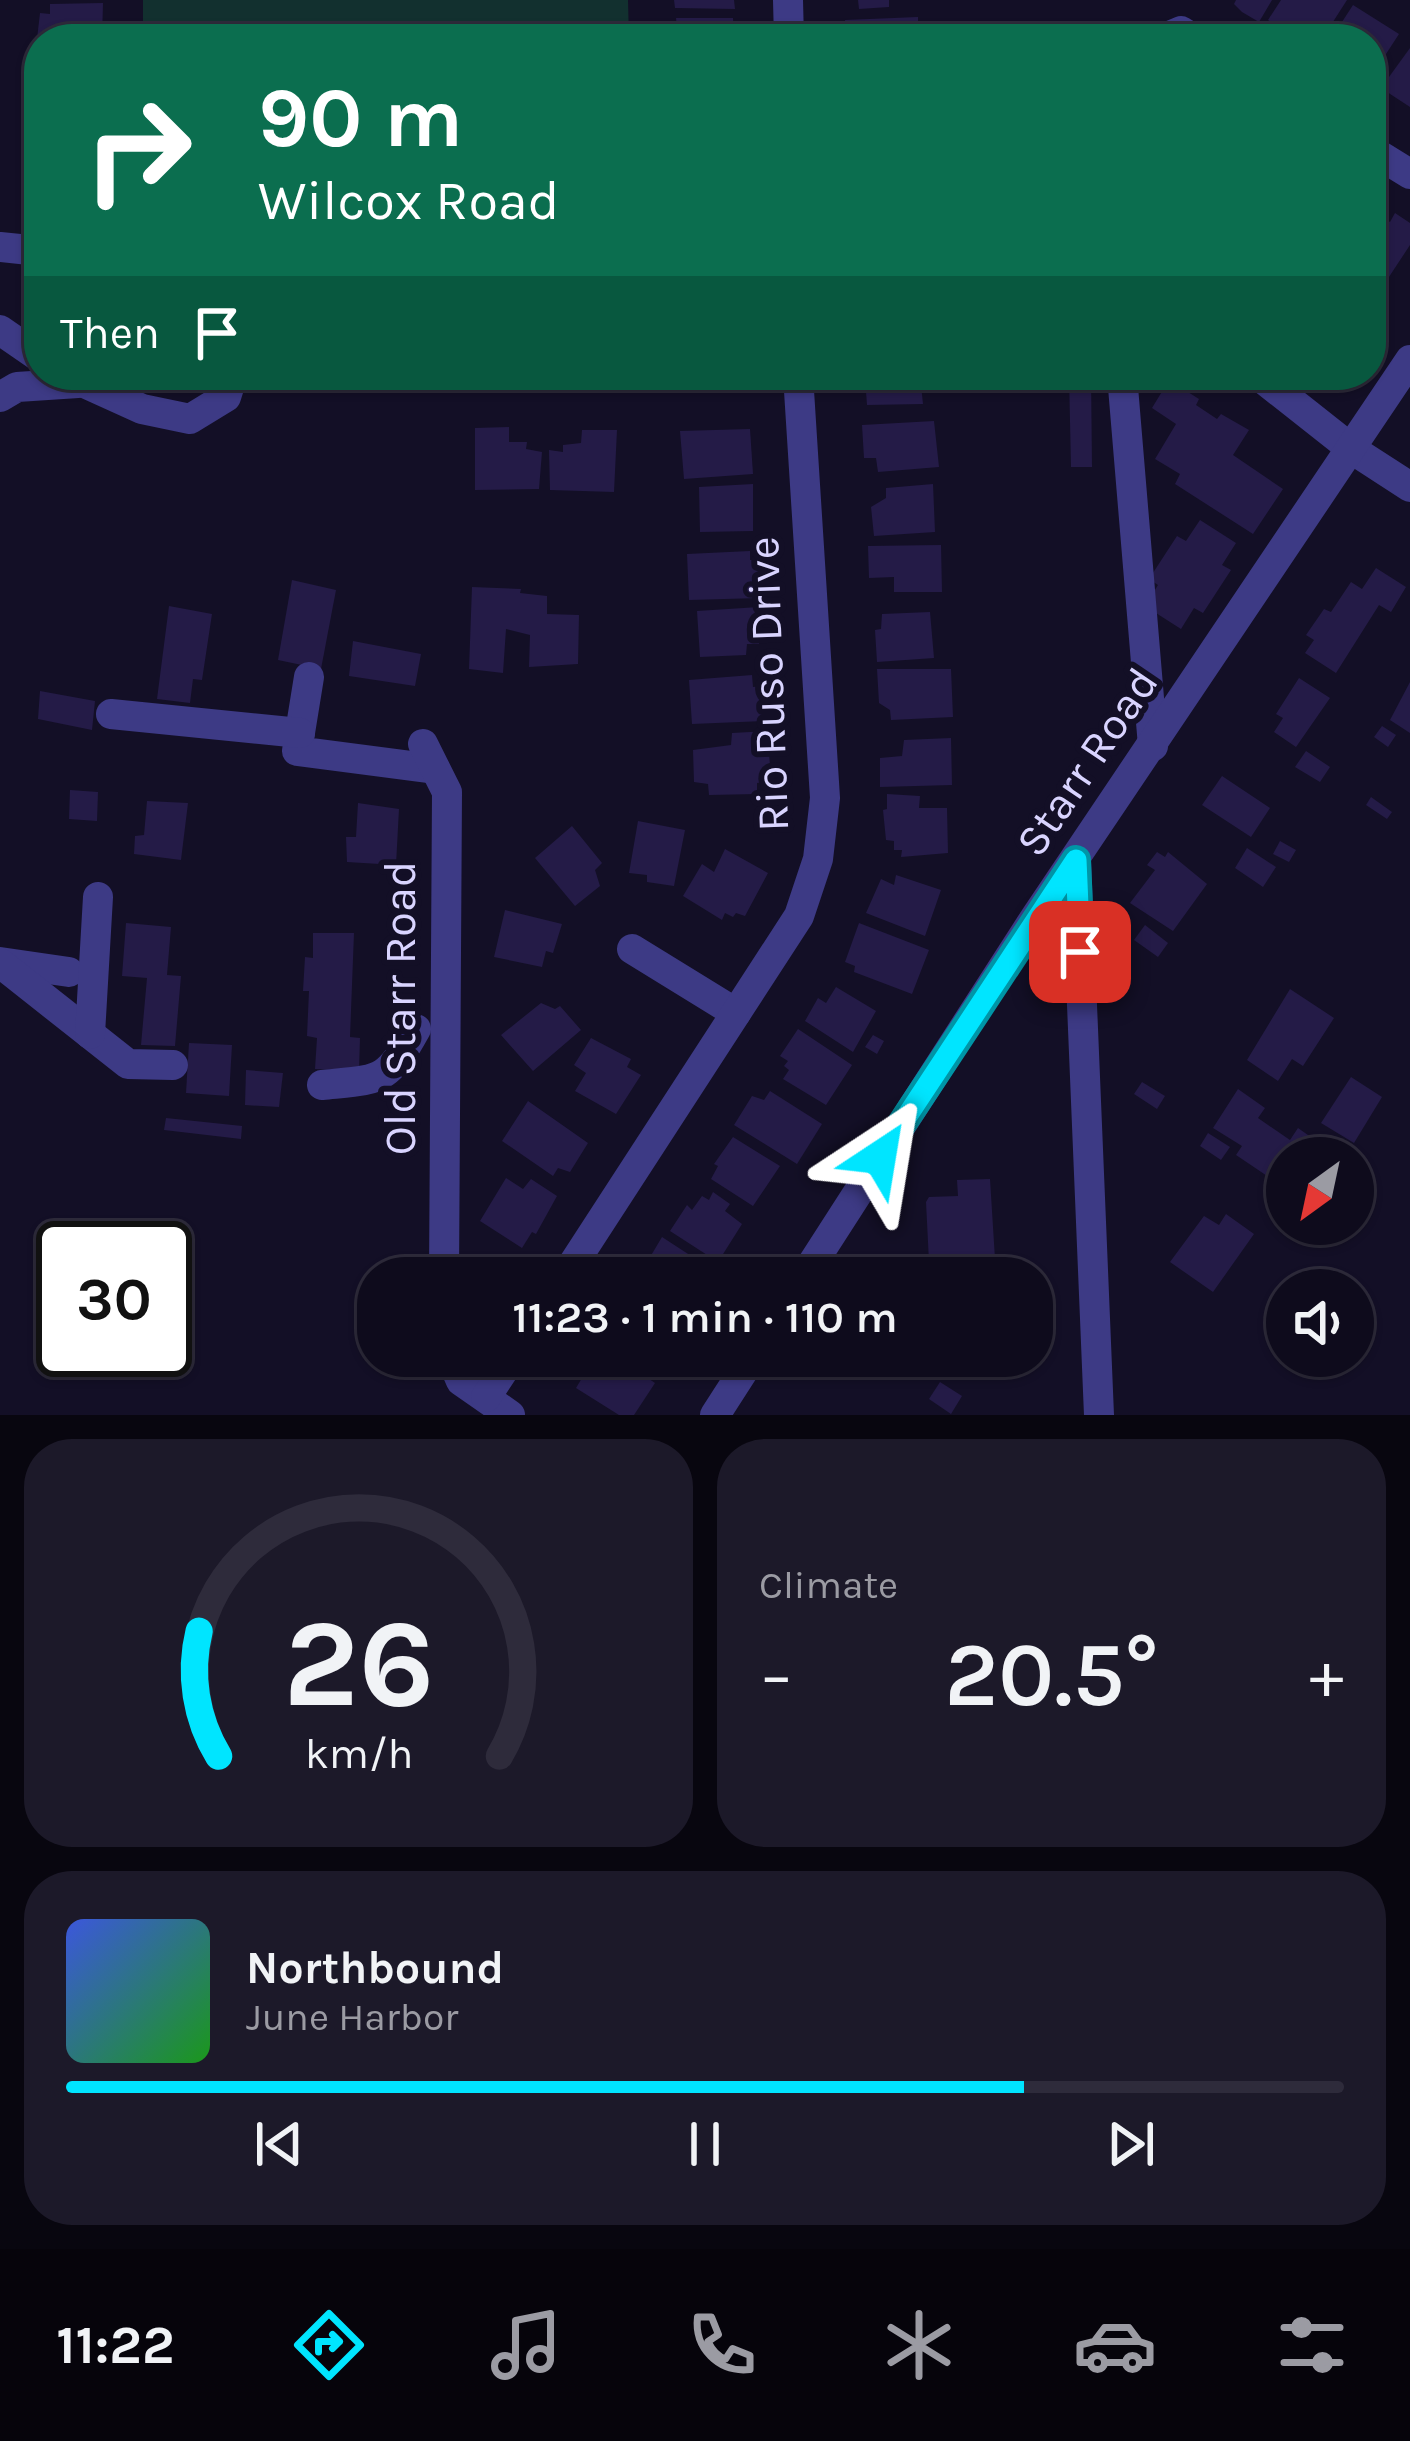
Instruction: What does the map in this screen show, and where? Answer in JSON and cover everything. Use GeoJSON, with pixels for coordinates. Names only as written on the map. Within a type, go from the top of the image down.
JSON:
{"type":"FeatureCollection","features":[{"type":"Feature","properties":{"kind":"street","name":"Starr Road"},"geometry":{"type":"LineString","coordinates":[[817,1257],[1410,360]]}},
{"type":"Feature","properties":{"kind":"street"},"geometry":{"type":"LineString","coordinates":[[98,390],[142,409],[190,419],[226,397],[228,390]]}},
{"type":"Feature","properties":{"kind":"street","name":"Rio Ruso Drive"},"geometry":{"type":"LineString","coordinates":[[578,1257],[799,916],[818,859],[825,798],[799,390]]}},
{"type":"Feature","properties":{"kind":"street"},"geometry":{"type":"LineString","coordinates":[[1123,390],[1153,746]]}},
{"type":"Feature","properties":{"kind":"street"},"geometry":{"type":"LineString","coordinates":[[1277,390],[1410,488]]}},
{"type":"Feature","properties":{"kind":"street"},"geometry":{"type":"LineString","coordinates":[[111,714],[300,734],[309,677]]}},
{"type":"Feature","properties":{"kind":"street","name":"Old Starr Road"},"geometry":{"type":"LineString","coordinates":[[300,734],[297,751],[429,757],[447,792],[416,1029],[442,1257]]}},
{"type":"Feature","properties":{"kind":"street"},"geometry":{"type":"LineString","coordinates":[[1076,860],[1099,1415]]}},
{"type":"Feature","properties":{"kind":"street"},"geometry":{"type":"LineString","coordinates":[[90,1034],[98,897]]}},
{"type":"Feature","properties":{"kind":"street"},"geometry":{"type":"LineString","coordinates":[[632,949],[736,1013]]}},
{"type":"Feature","properties":{"kind":"street"},"geometry":{"type":"LineString","coordinates":[[0,962],[128,1064],[173,1065]]}},
{"type":"Feature","properties":{"kind":"street"},"geometry":{"type":"LineString","coordinates":[[0,962],[69,972]]}},
{"type":"Feature","properties":{"kind":"street"},"geometry":{"type":"LineString","coordinates":[[322,1085],[374,1080],[394,1069],[416,1029]]}},
{"type":"Feature","properties":{"kind":"street"},"geometry":{"type":"LineString","coordinates":[[715,1415],[739,1377]]}},
{"type":"Feature","properties":{"kind":"green space"},"geometry":{"type":"Polygon","coordinates":[[[143,0],[628,0],[629,24],[143,24],[143,0]]]}},
{"type":"Feature","properties":{"kind":"building"},"geometry":{"type":"Polygon","coordinates":[[[674,0],[734,0],[735,9],[675,8],[674,0]]]}},
{"type":"Feature","properties":{"kind":"building"},"geometry":{"type":"Polygon","coordinates":[[[858,0],[889,0],[889,7],[859,9],[858,0]]]}},
{"type":"Feature","properties":{"kind":"building"},"geometry":{"type":"Polygon","coordinates":[[[1236,0],[1272,0],[1259,22],[1242,12],[1236,0]]]}},
{"type":"Feature","properties":{"kind":"building"},"geometry":{"type":"Polygon","coordinates":[[[1281,0],[1347,0],[1332,24],[1274,24],[1268,20],[1281,0]]]}},
{"type":"Feature","properties":{"kind":"building"},"geometry":{"type":"Polygon","coordinates":[[[103,3],[102,24],[39,24],[40,13],[50,14],[50,4],[103,3]]]}},
{"type":"Feature","properties":{"kind":"building"},"geometry":{"type":"Polygon","coordinates":[[[1353,5],[1383,24],[1341,24],[1353,5]]]}},
{"type":"Feature","properties":{"kind":"building"},"geometry":{"type":"Polygon","coordinates":[[[918,17],[918,24],[845,24],[845,20],[918,17]]]}},
{"type":"Feature","properties":{"kind":"building"},"geometry":{"type":"Polygon","coordinates":[[[676,18],[733,18],[733,24],[677,24],[676,18]]]}},
{"type":"Feature","properties":{"kind":"building"},"geometry":{"type":"Polygon","coordinates":[[[1386,26],[1399,34],[1386,54],[1386,26]]]}},
{"type":"Feature","properties":{"kind":"building"},"geometry":{"type":"Polygon","coordinates":[[[1410,48],[1410,107],[1386,91],[1386,81],[1410,48]]]}},
{"type":"Feature","properties":{"kind":"building"},"geometry":{"type":"Polygon","coordinates":[[[1395,213],[1410,223],[1410,245],[1386,281],[1386,219],[1390,222],[1395,213]]]}},
{"type":"Feature","properties":{"kind":"building"},"geometry":{"type":"Polygon","coordinates":[[[866,390],[922,390],[923,404],[867,405],[866,390]]]}},
{"type":"Feature","properties":{"kind":"building"},"geometry":{"type":"Polygon","coordinates":[[[1069,390],[1091,390],[1092,467],[1071,467],[1069,390]]]}},
{"type":"Feature","properties":{"kind":"building"},"geometry":{"type":"Polygon","coordinates":[[[1163,390],[1185,390],[1199,399],[1196,405],[1217,419],[1221,414],[1249,430],[1233,455],[1283,489],[1253,534],[1175,484],[1180,474],[1155,459],[1176,424],[1152,408],[1163,390]]]}},
{"type":"Feature","properties":{"kind":"building"},"geometry":{"type":"Polygon","coordinates":[[[934,421],[939,467],[878,472],[876,458],[864,458],[862,425],[934,421]]]}},
{"type":"Feature","properties":{"kind":"building"},"geometry":{"type":"Polygon","coordinates":[[[509,427],[509,442],[527,442],[526,449],[542,452],[539,489],[475,490],[475,428],[509,427]]]}},
{"type":"Feature","properties":{"kind":"building"},"geometry":{"type":"Polygon","coordinates":[[[750,429],[753,474],[684,479],[680,431],[750,429]]]}},
{"type":"Feature","properties":{"kind":"building"},"geometry":{"type":"Polygon","coordinates":[[[582,430],[617,430],[614,492],[550,490],[549,450],[563,452],[563,445],[581,443],[582,430]]]}},
{"type":"Feature","properties":{"kind":"building"},"geometry":{"type":"Polygon","coordinates":[[[753,484],[753,531],[700,532],[699,487],[753,484]]]}},
{"type":"Feature","properties":{"kind":"building"},"geometry":{"type":"Polygon","coordinates":[[[933,484],[935,532],[874,536],[871,507],[886,498],[886,488],[933,484]]]}},
{"type":"Feature","properties":{"kind":"building"},"geometry":{"type":"Polygon","coordinates":[[[1200,520],[1236,543],[1222,565],[1231,570],[1203,613],[1194,608],[1181,629],[1145,606],[1158,585],[1149,579],[1177,536],[1186,541],[1200,520]]]}},
{"type":"Feature","properties":{"kind":"building"},"geometry":{"type":"Polygon","coordinates":[[[941,545],[942,592],[894,592],[894,577],[869,578],[868,546],[941,545]]]}},
{"type":"Feature","properties":{"kind":"building"},"geometry":{"type":"Polygon","coordinates":[[[750,551],[750,560],[760,560],[760,598],[689,600],[687,554],[750,551]]]}},
{"type":"Feature","properties":{"kind":"building"},"geometry":{"type":"Polygon","coordinates":[[[1376,568],[1406,587],[1391,612],[1379,605],[1336,673],[1305,653],[1314,640],[1306,635],[1324,609],[1331,612],[1351,582],[1362,589],[1376,568]]]}},
{"type":"Feature","properties":{"kind":"building"},"geometry":{"type":"Polygon","coordinates":[[[292,580],[336,590],[321,669],[278,660],[292,580]]]}},
{"type":"Feature","properties":{"kind":"building"},"geometry":{"type":"Polygon","coordinates":[[[472,587],[521,589],[520,593],[547,596],[547,614],[579,615],[578,664],[529,667],[530,635],[506,629],[503,673],[469,669],[472,587]]]}},
{"type":"Feature","properties":{"kind":"building"},"geometry":{"type":"Polygon","coordinates":[[[169,606],[212,614],[202,680],[193,679],[190,703],[157,699],[169,606]]]}},
{"type":"Feature","properties":{"kind":"building"},"geometry":{"type":"Polygon","coordinates":[[[759,607],[759,644],[747,644],[746,655],[700,657],[697,611],[759,607]]]}},
{"type":"Feature","properties":{"kind":"building"},"geometry":{"type":"Polygon","coordinates":[[[930,612],[934,658],[877,662],[875,630],[881,629],[882,614],[930,612]]]}},
{"type":"Feature","properties":{"kind":"building"},"geometry":{"type":"Polygon","coordinates":[[[353,641],[421,654],[415,686],[349,676],[353,641]]]}},
{"type":"Feature","properties":{"kind":"building"},"geometry":{"type":"Polygon","coordinates":[[[877,669],[951,669],[953,717],[891,720],[890,710],[879,703],[877,669]]]}},
{"type":"Feature","properties":{"kind":"building"},"geometry":{"type":"Polygon","coordinates":[[[752,675],[753,687],[762,686],[764,721],[692,724],[689,680],[752,675]]]}},
{"type":"Feature","properties":{"kind":"building"},"geometry":{"type":"Polygon","coordinates":[[[1299,678],[1330,698],[1296,747],[1274,732],[1283,718],[1276,714],[1299,678]]]}},
{"type":"Feature","properties":{"kind":"building"},"geometry":{"type":"Polygon","coordinates":[[[1410,682],[1410,733],[1390,720],[1410,682]]]}},
{"type":"Feature","properties":{"kind":"building"},"geometry":{"type":"Polygon","coordinates":[[[40,691],[95,701],[92,730],[38,719],[40,691]]]}},
{"type":"Feature","properties":{"kind":"building"},"geometry":{"type":"Polygon","coordinates":[[[1382,726],[1396,735],[1388,747],[1374,737],[1382,726]]]}},
{"type":"Feature","properties":{"kind":"building"},"geometry":{"type":"Polygon","coordinates":[[[767,731],[771,776],[757,783],[757,794],[709,795],[708,784],[694,782],[693,750],[731,745],[732,733],[767,731]]]}},
{"type":"Feature","properties":{"kind":"building"},"geometry":{"type":"Polygon","coordinates":[[[951,738],[952,785],[880,787],[880,758],[902,756],[904,740],[951,738]]]}},
{"type":"Feature","properties":{"kind":"building"},"geometry":{"type":"Polygon","coordinates":[[[1306,751],[1330,767],[1320,782],[1295,767],[1306,751]]]}},
{"type":"Feature","properties":{"kind":"building"},"geometry":{"type":"Polygon","coordinates":[[[1222,776],[1270,808],[1251,837],[1202,805],[1222,776]]]}},
{"type":"Feature","properties":{"kind":"building"},"geometry":{"type":"Polygon","coordinates":[[[70,790],[98,792],[97,821],[69,819],[70,790]]]}},
{"type":"Feature","properties":{"kind":"building"},"geometry":{"type":"Polygon","coordinates":[[[887,794],[920,796],[919,808],[947,808],[948,853],[901,857],[902,850],[894,850],[894,841],[886,840],[883,810],[887,809],[887,794]]]}},
{"type":"Feature","properties":{"kind":"building"},"geometry":{"type":"Polygon","coordinates":[[[1371,797],[1392,812],[1387,819],[1366,805],[1371,797]]]}},
{"type":"Feature","properties":{"kind":"building"},"geometry":{"type":"Polygon","coordinates":[[[147,801],[188,803],[181,860],[134,854],[135,836],[144,835],[147,801]]]}},
{"type":"Feature","properties":{"kind":"building"},"geometry":{"type":"Polygon","coordinates":[[[358,803],[399,809],[396,865],[347,862],[346,837],[356,837],[358,803]]]}},
{"type":"Feature","properties":{"kind":"building"},"geometry":{"type":"Polygon","coordinates":[[[638,821],[685,830],[674,886],[647,882],[647,875],[629,873],[638,821]]]}},
{"type":"Feature","properties":{"kind":"building"},"geometry":{"type":"Polygon","coordinates":[[[572,826],[602,863],[595,870],[600,886],[575,906],[535,858],[572,826]]]}},
{"type":"Feature","properties":{"kind":"building"},"geometry":{"type":"Polygon","coordinates":[[[1280,841],[1296,850],[1289,862],[1273,854],[1280,841]]]}},
{"type":"Feature","properties":{"kind":"building"},"geometry":{"type":"Polygon","coordinates":[[[1247,848],[1276,867],[1263,887],[1235,868],[1247,848]]]}},
{"type":"Feature","properties":{"kind":"building"},"geometry":{"type":"Polygon","coordinates":[[[725,849],[768,873],[745,916],[725,913],[722,920],[683,896],[702,864],[714,872],[725,849]]]}},
{"type":"Feature","properties":{"kind":"building"},"geometry":{"type":"Polygon","coordinates":[[[1157,852],[1165,857],[1168,852],[1207,884],[1173,931],[1130,903],[1155,870],[1147,865],[1157,852]]]}},
{"type":"Feature","properties":{"kind":"building"},"geometry":{"type":"Polygon","coordinates":[[[896,875],[941,890],[925,936],[866,913],[881,879],[894,885],[896,875]]]}},
{"type":"Feature","properties":{"kind":"building"},"geometry":{"type":"Polygon","coordinates":[[[505,910],[562,924],[553,953],[546,951],[542,967],[494,957],[505,910]]]}},
{"type":"Feature","properties":{"kind":"building"},"geometry":{"type":"Polygon","coordinates":[[[126,923],[171,927],[167,975],[181,976],[175,1046],[141,1045],[147,978],[122,976],[126,923]]]}},
{"type":"Feature","properties":{"kind":"building"},"geometry":{"type":"Polygon","coordinates":[[[859,923],[929,950],[912,994],[854,972],[855,966],[845,962],[859,923]]]}},
{"type":"Feature","properties":{"kind":"building"},"geometry":{"type":"Polygon","coordinates":[[[1145,925],[1168,943],[1158,957],[1134,940],[1145,925]]]}},
{"type":"Feature","properties":{"kind":"building"},"geometry":{"type":"Polygon","coordinates":[[[313,933],[354,933],[350,1037],[360,1038],[359,1071],[315,1069],[317,1038],[307,1036],[309,991],[303,991],[305,957],[313,958],[313,933]]]}},
{"type":"Feature","properties":{"kind":"building"},"geometry":{"type":"Polygon","coordinates":[[[836,987],[876,1011],[853,1052],[805,1021],[818,998],[826,1003],[836,987]]]}},
{"type":"Feature","properties":{"kind":"building"},"geometry":{"type":"Polygon","coordinates":[[[1290,989],[1334,1018],[1303,1066],[1292,1059],[1278,1081],[1247,1060],[1290,989]]]}},
{"type":"Feature","properties":{"kind":"building"},"geometry":{"type":"Polygon","coordinates":[[[541,1003],[555,1009],[560,1006],[581,1030],[533,1071],[501,1035],[541,1003]]]}},
{"type":"Feature","properties":{"kind":"building"},"geometry":{"type":"Polygon","coordinates":[[[798,1029],[852,1065],[826,1105],[783,1079],[788,1061],[780,1056],[798,1029]]]}},
{"type":"Feature","properties":{"kind":"building"},"geometry":{"type":"Polygon","coordinates":[[[873,1035],[884,1041],[877,1054],[865,1047],[873,1035]]]}},
{"type":"Feature","properties":{"kind":"building"},"geometry":{"type":"Polygon","coordinates":[[[591,1038],[631,1059],[627,1067],[641,1075],[616,1114],[575,1091],[586,1073],[574,1065],[591,1038]]]}},
{"type":"Feature","properties":{"kind":"building"},"geometry":{"type":"Polygon","coordinates":[[[189,1043],[232,1045],[229,1096],[186,1093],[189,1043]]]}},
{"type":"Feature","properties":{"kind":"building"},"geometry":{"type":"Polygon","coordinates":[[[246,1070],[283,1073],[279,1107],[245,1105],[246,1070]]]}},
{"type":"Feature","properties":{"kind":"building"},"geometry":{"type":"Polygon","coordinates":[[[1351,1077],[1382,1097],[1358,1137],[1344,1137],[1321,1123],[1351,1077]]]}},
{"type":"Feature","properties":{"kind":"building"},"geometry":{"type":"Polygon","coordinates":[[[1142,1082],[1165,1096],[1157,1109],[1134,1094],[1142,1082]]]}},
{"type":"Feature","properties":{"kind":"building"},"geometry":{"type":"Polygon","coordinates":[[[1238,1089],[1265,1108],[1258,1118],[1286,1137],[1266,1137],[1266,1175],[1236,1155],[1242,1146],[1213,1128],[1238,1089]]]}},
{"type":"Feature","properties":{"kind":"building"},"geometry":{"type":"Polygon","coordinates":[[[770,1091],[822,1124],[797,1164],[734,1125],[752,1096],[764,1100],[770,1091]]]}},
{"type":"Feature","properties":{"kind":"building"},"geometry":{"type":"Polygon","coordinates":[[[528,1101],[588,1143],[570,1172],[558,1168],[553,1176],[502,1141],[528,1101]]]}},
{"type":"Feature","properties":{"kind":"building"},"geometry":{"type":"Polygon","coordinates":[[[166,1118],[242,1126],[241,1139],[164,1130],[166,1118]]]}},
{"type":"Feature","properties":{"kind":"building"},"geometry":{"type":"Polygon","coordinates":[[[1208,1133],[1230,1147],[1221,1160],[1200,1146],[1208,1133]]]}},
{"type":"Feature","properties":{"kind":"building"},"geometry":{"type":"Polygon","coordinates":[[[733,1137],[780,1166],[753,1206],[711,1179],[718,1166],[714,1164],[733,1137]]]}},
{"type":"Feature","properties":{"kind":"building"},"geometry":{"type":"Polygon","coordinates":[[[506,1178],[523,1189],[531,1179],[557,1196],[536,1234],[532,1232],[522,1248],[480,1221],[506,1178]]]}},
{"type":"Feature","properties":{"kind":"building"},"geometry":{"type":"Polygon","coordinates":[[[990,1179],[995,1257],[929,1257],[926,1202],[929,1197],[958,1196],[957,1180],[990,1179]]]}},
{"type":"Feature","properties":{"kind":"building"},"geometry":{"type":"Polygon","coordinates":[[[713,1192],[730,1204],[725,1211],[742,1224],[721,1257],[710,1257],[670,1231],[687,1205],[692,1210],[702,1196],[709,1200],[713,1192]]]}},
{"type":"Feature","properties":{"kind":"building"},"geometry":{"type":"Polygon","coordinates":[[[1226,1214],[1254,1234],[1213,1292],[1170,1262],[1204,1216],[1219,1225],[1226,1214]]]}},
{"type":"Feature","properties":{"kind":"building"},"geometry":{"type":"Polygon","coordinates":[[[662,1237],[693,1257],[650,1257],[662,1237]]]}},
{"type":"Feature","properties":{"kind":"building"},"geometry":{"type":"Polygon","coordinates":[[[646,1377],[655,1383],[634,1415],[619,1415],[576,1388],[582,1378],[646,1377]]]}},
{"type":"Feature","properties":{"kind":"building"},"geometry":{"type":"Polygon","coordinates":[[[940,1382],[962,1396],[951,1414],[929,1399],[940,1382]]]}},
{"type":"Feature","properties":{"kind":"route"},"geometry":{"type":"LineString","coordinates":[[880,1157],[1076,860],[1080,952]]}}]}
